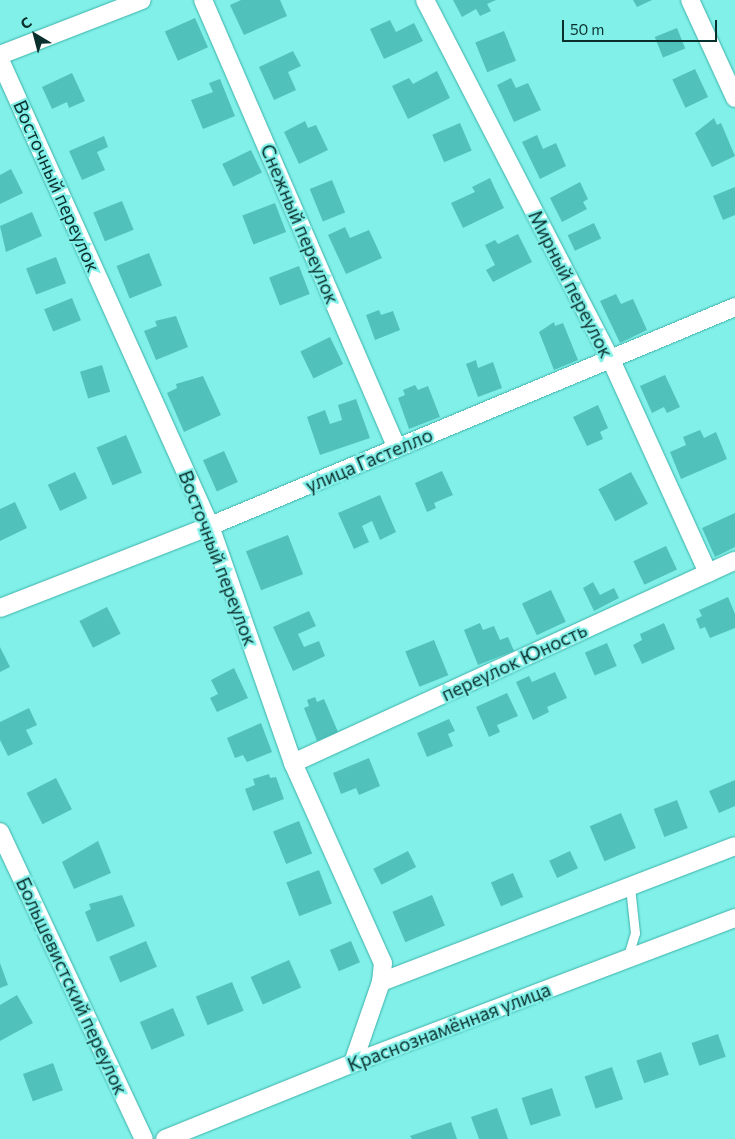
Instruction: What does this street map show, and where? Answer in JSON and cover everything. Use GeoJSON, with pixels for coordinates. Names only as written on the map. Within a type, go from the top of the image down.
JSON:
{"type":"FeatureCollection","features":[{"type":"Feature","properties":{"kind":"street"},"geometry":{"type":"LineString","coordinates":[[0,55],[142,0]]}},
{"type":"Feature","properties":{"kind":"street","name":"Снежный переулок"},"geometry":{"type":"LineString","coordinates":[[203,0],[397,448]]}},
{"type":"Feature","properties":{"kind":"street","name":"Мирный переулок"},"geometry":{"type":"LineString","coordinates":[[425,0],[611,360],[708,573]]}},
{"type":"Feature","properties":{"kind":"street"},"geometry":{"type":"LineString","coordinates":[[690,0],[735,98]]}},
{"type":"Feature","properties":{"kind":"street","name":"Восточный переулок"},"geometry":{"type":"LineString","coordinates":[[0,60],[210,526],[293,762],[383,963],[381,982],[353,1063]]}},
{"type":"Feature","properties":{"kind":"street","name":"улица Гастелло"},"geometry":{"type":"LineString","coordinates":[[0,608],[210,526],[735,307]]}},
{"type":"Feature","properties":{"kind":"street","name":"переулок Юность"},"geometry":{"type":"LineString","coordinates":[[293,762],[735,561]]}},
{"type":"Feature","properties":{"kind":"street","name":"Большевистский переулок"},"geometry":{"type":"LineString","coordinates":[[0,832],[144,1139]]}},
{"type":"Feature","properties":{"kind":"street"},"geometry":{"type":"LineString","coordinates":[[381,982],[735,846]]}},
{"type":"Feature","properties":{"kind":"street","name":"Краснознамённая улица"},"geometry":{"type":"LineString","coordinates":[[165,1139],[353,1063],[735,918]]}},
{"type":"Feature","properties":{"kind":"lane"},"geometry":{"type":"LineString","coordinates":[[627,959],[635,933],[630,886]]}},
{"type":"Feature","properties":{"kind":"building"},"geometry":{"type":"Polygon","coordinates":[[[241,0],[280,0],[287,16],[244,35],[230,5],[241,0]]]}},
{"type":"Feature","properties":{"kind":"building"},"geometry":{"type":"Polygon","coordinates":[[[453,0],[496,0],[487,4],[491,11],[480,16],[476,9],[462,17],[453,0]]]}},
{"type":"Feature","properties":{"kind":"building"},"geometry":{"type":"Polygon","coordinates":[[[633,0],[652,0],[637,7],[633,0]]]}},
{"type":"Feature","properties":{"kind":"building"},"geometry":{"type":"Polygon","coordinates":[[[195,18],[208,47],[178,61],[165,31],[195,18]]]}},
{"type":"Feature","properties":{"kind":"building"},"geometry":{"type":"Polygon","coordinates":[[[390,20],[396,32],[414,23],[423,41],[384,59],[370,29],[390,20]]]}},
{"type":"Feature","properties":{"kind":"building"},"geometry":{"type":"Polygon","coordinates":[[[677,28],[685,48],[663,57],[655,37],[677,28]]]}},
{"type":"Feature","properties":{"kind":"building"},"geometry":{"type":"Polygon","coordinates":[[[504,31],[516,61],[487,72],[475,43],[504,31]]]}},
{"type":"Feature","properties":{"kind":"building"},"geometry":{"type":"Polygon","coordinates":[[[293,51],[301,66],[288,72],[296,90],[274,100],[259,67],[293,51]]]}},
{"type":"Feature","properties":{"kind":"building"},"geometry":{"type":"Polygon","coordinates":[[[695,69],[708,97],[685,108],[672,80],[695,69]]]}},
{"type":"Feature","properties":{"kind":"building"},"geometry":{"type":"Polygon","coordinates":[[[437,71],[450,98],[408,119],[392,86],[409,78],[413,84],[437,71]]]}},
{"type":"Feature","properties":{"kind":"building"},"geometry":{"type":"Polygon","coordinates":[[[72,73],[85,101],[69,108],[67,102],[52,109],[42,87],[72,73]]]}},
{"type":"Feature","properties":{"kind":"building"},"geometry":{"type":"Polygon","coordinates":[[[511,78],[516,88],[528,83],[541,110],[514,122],[497,85],[511,78]]]}},
{"type":"Feature","properties":{"kind":"building"},"geometry":{"type":"Polygon","coordinates":[[[220,79],[235,116],[203,129],[191,100],[213,92],[209,83],[220,79]]]}},
{"type":"Feature","properties":{"kind":"building"},"geometry":{"type":"Polygon","coordinates":[[[714,118],[717,125],[721,123],[735,156],[712,167],[695,133],[714,118]]]}},
{"type":"Feature","properties":{"kind":"building"},"geometry":{"type":"Polygon","coordinates":[[[305,121],[308,128],[316,125],[328,150],[299,164],[284,132],[305,121]]]}},
{"type":"Feature","properties":{"kind":"building"},"geometry":{"type":"Polygon","coordinates":[[[460,123],[472,151],[444,162],[432,135],[460,123]]]}},
{"type":"Feature","properties":{"kind":"building"},"geometry":{"type":"Polygon","coordinates":[[[537,135],[543,149],[556,143],[566,166],[540,179],[522,142],[537,135]]]}},
{"type":"Feature","properties":{"kind":"building"},"geometry":{"type":"Polygon","coordinates":[[[104,136],[108,147],[97,152],[105,170],[82,180],[69,151],[104,136]]]}},
{"type":"Feature","properties":{"kind":"building"},"geometry":{"type":"Polygon","coordinates":[[[251,150],[262,172],[233,186],[222,164],[251,150]]]}},
{"type":"Feature","properties":{"kind":"building"},"geometry":{"type":"Polygon","coordinates":[[[11,169],[23,193],[0,204],[0,175],[11,169]]]}},
{"type":"Feature","properties":{"kind":"building"},"geometry":{"type":"Polygon","coordinates":[[[490,178],[504,208],[463,228],[451,203],[475,192],[472,187],[490,178]]]}},
{"type":"Feature","properties":{"kind":"building"},"geometry":{"type":"Polygon","coordinates":[[[332,180],[345,212],[323,221],[310,189],[332,180]]]}},
{"type":"Feature","properties":{"kind":"building"},"geometry":{"type":"Polygon","coordinates":[[[580,182],[588,199],[583,202],[587,209],[562,222],[550,198],[580,182]]]}},
{"type":"Feature","properties":{"kind":"building"},"geometry":{"type":"Polygon","coordinates":[[[735,187],[735,215],[723,220],[713,196],[735,187]]]}},
{"type":"Feature","properties":{"kind":"building"},"geometry":{"type":"Polygon","coordinates":[[[122,201],[134,230],[105,241],[93,213],[122,201]]]}},
{"type":"Feature","properties":{"kind":"building"},"geometry":{"type":"Polygon","coordinates":[[[275,203],[286,232],[253,244],[242,216],[275,203]]]}},
{"type":"Feature","properties":{"kind":"building"},"geometry":{"type":"Polygon","coordinates":[[[32,212],[42,236],[6,252],[0,226],[32,212]]]}},
{"type":"Feature","properties":{"kind":"building"},"geometry":{"type":"Polygon","coordinates":[[[594,223],[601,238],[575,251],[568,235],[594,223]]]}},
{"type":"Feature","properties":{"kind":"building"},"geometry":{"type":"Polygon","coordinates":[[[345,227],[350,238],[369,230],[382,258],[346,274],[328,235],[345,227]]]}},
{"type":"Feature","properties":{"kind":"building"},"geometry":{"type":"Polygon","coordinates":[[[518,234],[532,262],[493,282],[486,270],[495,265],[485,245],[495,240],[498,244],[518,234]]]}},
{"type":"Feature","properties":{"kind":"building"},"geometry":{"type":"Polygon","coordinates":[[[149,253],[162,285],[130,299],[117,266],[149,253]]]}},
{"type":"Feature","properties":{"kind":"building"},"geometry":{"type":"Polygon","coordinates":[[[56,257],[66,283],[36,295],[26,268],[56,257]]]}},
{"type":"Feature","properties":{"kind":"building"},"geometry":{"type":"Polygon","coordinates":[[[299,266],[310,294],[280,305],[269,277],[299,266]]]}},
{"type":"Feature","properties":{"kind":"building"},"geometry":{"type":"Polygon","coordinates":[[[616,294],[621,304],[633,299],[647,330],[620,343],[600,301],[616,294]]]}},
{"type":"Feature","properties":{"kind":"building"},"geometry":{"type":"Polygon","coordinates":[[[72,298],[81,320],[53,331],[44,309],[72,298]]]}},
{"type":"Feature","properties":{"kind":"building"},"geometry":{"type":"Polygon","coordinates":[[[379,310],[381,315],[393,311],[400,330],[375,340],[366,315],[379,310]]]}},
{"type":"Feature","properties":{"kind":"building"},"geometry":{"type":"Polygon","coordinates":[[[176,316],[188,347],[156,360],[144,331],[157,326],[155,321],[176,316]]]}},
{"type":"Feature","properties":{"kind":"building"},"geometry":{"type":"Polygon","coordinates":[[[554,322],[555,326],[563,323],[578,360],[554,370],[539,332],[554,322]]]}},
{"type":"Feature","properties":{"kind":"building"},"geometry":{"type":"Polygon","coordinates":[[[330,337],[343,364],[313,378],[300,351],[330,337]]]}},
{"type":"Feature","properties":{"kind":"building"},"geometry":{"type":"Polygon","coordinates":[[[476,360],[478,368],[493,362],[502,388],[478,397],[466,364],[476,360]]]}},
{"type":"Feature","properties":{"kind":"building"},"geometry":{"type":"Polygon","coordinates":[[[102,365],[110,392],[88,399],[80,372],[102,365]]]}},
{"type":"Feature","properties":{"kind":"building"},"geometry":{"type":"Polygon","coordinates":[[[665,375],[680,407],[667,413],[664,407],[652,413],[640,386],[665,375]]]}},
{"type":"Feature","properties":{"kind":"building"},"geometry":{"type":"Polygon","coordinates":[[[203,376],[221,415],[184,432],[167,393],[177,388],[176,384],[203,376]]]}},
{"type":"Feature","properties":{"kind":"building"},"geometry":{"type":"Polygon","coordinates":[[[415,385],[418,390],[428,386],[440,417],[409,429],[398,398],[405,395],[403,390],[415,385]]]}},
{"type":"Feature","properties":{"kind":"building"},"geometry":{"type":"Polygon","coordinates":[[[356,399],[370,438],[320,455],[307,417],[325,410],[330,424],[342,420],[338,405],[356,399]]]}},
{"type":"Feature","properties":{"kind":"building"},"geometry":{"type":"Polygon","coordinates":[[[598,405],[608,428],[600,432],[603,439],[587,446],[573,417],[598,405]]]}},
{"type":"Feature","properties":{"kind":"building"},"geometry":{"type":"Polygon","coordinates":[[[700,430],[704,438],[716,432],[727,459],[681,479],[670,452],[686,445],[683,437],[700,430]]]}},
{"type":"Feature","properties":{"kind":"building"},"geometry":{"type":"Polygon","coordinates":[[[126,435],[142,473],[113,485],[97,448],[126,435]]]}},
{"type":"Feature","properties":{"kind":"building"},"geometry":{"type":"Polygon","coordinates":[[[224,451],[238,482],[217,491],[203,460],[224,451]]]}},
{"type":"Feature","properties":{"kind":"building"},"geometry":{"type":"Polygon","coordinates":[[[442,471],[453,495],[434,503],[436,508],[427,512],[415,483],[442,471]]]}},
{"type":"Feature","properties":{"kind":"building"},"geometry":{"type":"Polygon","coordinates":[[[75,472],[87,498],[60,511],[48,485],[75,472]]]}},
{"type":"Feature","properties":{"kind":"building"},"geometry":{"type":"Polygon","coordinates":[[[631,472],[648,504],[615,521],[598,489],[631,472]]]}},
{"type":"Feature","properties":{"kind":"building"},"geometry":{"type":"Polygon","coordinates":[[[380,495],[396,532],[380,540],[372,521],[362,526],[369,542],[354,549],[338,513],[380,495]]]}},
{"type":"Feature","properties":{"kind":"building"},"geometry":{"type":"Polygon","coordinates":[[[15,502],[27,528],[0,541],[0,509],[15,502]]]}},
{"type":"Feature","properties":{"kind":"building"},"geometry":{"type":"Polygon","coordinates":[[[735,513],[735,547],[715,557],[702,528],[735,513]]]}},
{"type":"Feature","properties":{"kind":"building"},"geometry":{"type":"Polygon","coordinates":[[[288,535],[303,574],[261,590],[246,551],[288,535]]]}},
{"type":"Feature","properties":{"kind":"building"},"geometry":{"type":"Polygon","coordinates":[[[666,546],[677,570],[644,585],[633,561],[666,546]]]}},
{"type":"Feature","properties":{"kind":"building"},"geometry":{"type":"Polygon","coordinates":[[[593,582],[600,595],[614,588],[619,598],[594,611],[583,588],[593,582]]]}},
{"type":"Feature","properties":{"kind":"building"},"geometry":{"type":"Polygon","coordinates":[[[551,590],[566,622],[537,635],[522,604],[551,590]]]}},
{"type":"Feature","properties":{"kind":"building"},"geometry":{"type":"Polygon","coordinates":[[[728,597],[735,614],[735,628],[710,638],[705,627],[700,629],[696,619],[702,616],[699,610],[728,597]]]}},
{"type":"Feature","properties":{"kind":"building"},"geometry":{"type":"Polygon","coordinates":[[[107,607],[121,634],[93,648],[79,621],[107,607]]]}},
{"type":"Feature","properties":{"kind":"building"},"geometry":{"type":"Polygon","coordinates":[[[309,611],[316,626],[298,634],[304,647],[319,641],[325,656],[293,671],[273,627],[309,611]]]}},
{"type":"Feature","properties":{"kind":"building"},"geometry":{"type":"Polygon","coordinates":[[[480,623],[483,630],[494,626],[500,640],[508,637],[514,651],[478,665],[464,630],[480,623]]]}},
{"type":"Feature","properties":{"kind":"building"},"geometry":{"type":"Polygon","coordinates":[[[664,623],[675,649],[642,664],[633,645],[642,640],[640,634],[664,623]]]}},
{"type":"Feature","properties":{"kind":"building"},"geometry":{"type":"Polygon","coordinates":[[[434,640],[448,675],[419,687],[405,652],[434,640]]]}},
{"type":"Feature","properties":{"kind":"building"},"geometry":{"type":"Polygon","coordinates":[[[607,643],[617,666],[595,675],[585,652],[607,643]]]}},
{"type":"Feature","properties":{"kind":"building"},"geometry":{"type":"Polygon","coordinates":[[[0,647],[10,667],[0,672],[0,647]]]}},
{"type":"Feature","properties":{"kind":"building"},"geometry":{"type":"Polygon","coordinates":[[[234,668],[248,698],[217,712],[210,698],[218,694],[211,680],[234,668]]]}},
{"type":"Feature","properties":{"kind":"building"},"geometry":{"type":"Polygon","coordinates":[[[555,672],[567,698],[547,707],[549,712],[533,720],[516,682],[529,676],[532,682],[555,672]]]}},
{"type":"Feature","properties":{"kind":"building"},"geometry":{"type":"Polygon","coordinates":[[[507,693],[518,716],[497,725],[500,732],[489,737],[476,707],[507,693]]]}},
{"type":"Feature","properties":{"kind":"building"},"geometry":{"type":"Polygon","coordinates":[[[315,697],[317,702],[324,699],[338,732],[317,741],[304,708],[309,706],[307,700],[315,697]]]}},
{"type":"Feature","properties":{"kind":"building"},"geometry":{"type":"Polygon","coordinates":[[[29,708],[37,725],[26,730],[33,744],[8,756],[0,740],[0,722],[29,708]]]}},
{"type":"Feature","properties":{"kind":"building"},"geometry":{"type":"Polygon","coordinates":[[[449,719],[455,731],[448,734],[453,746],[427,757],[417,733],[449,719]]]}},
{"type":"Feature","properties":{"kind":"building"},"geometry":{"type":"Polygon","coordinates":[[[261,723],[272,752],[247,762],[243,755],[235,758],[227,738],[261,723]]]}},
{"type":"Feature","properties":{"kind":"building"},"geometry":{"type":"Polygon","coordinates":[[[369,758],[380,786],[359,795],[356,788],[341,794],[333,773],[369,758]]]}},
{"type":"Feature","properties":{"kind":"building"},"geometry":{"type":"Polygon","coordinates":[[[269,774],[270,778],[276,777],[284,799],[253,811],[245,789],[255,785],[253,779],[269,774]]]}},
{"type":"Feature","properties":{"kind":"building"},"geometry":{"type":"Polygon","coordinates":[[[56,778],[72,809],[42,824],[27,793],[56,778]]]}},
{"type":"Feature","properties":{"kind":"building"},"geometry":{"type":"Polygon","coordinates":[[[735,780],[735,806],[719,813],[709,791],[735,780]]]}},
{"type":"Feature","properties":{"kind":"building"},"geometry":{"type":"Polygon","coordinates":[[[677,800],[688,828],[664,837],[654,809],[677,800]]]}},
{"type":"Feature","properties":{"kind":"building"},"geometry":{"type":"Polygon","coordinates":[[[621,813],[636,848],[605,861],[590,826],[621,813]]]}},
{"type":"Feature","properties":{"kind":"building"},"geometry":{"type":"Polygon","coordinates":[[[299,821],[312,853],[286,864],[273,831],[299,821]]]}},
{"type":"Feature","properties":{"kind":"building"},"geometry":{"type":"Polygon","coordinates":[[[98,841],[111,873],[74,889],[62,862],[98,841]]]}},
{"type":"Feature","properties":{"kind":"building"},"geometry":{"type":"Polygon","coordinates":[[[408,851],[416,867],[381,885],[373,869],[408,851]]]}},
{"type":"Feature","properties":{"kind":"building"},"geometry":{"type":"Polygon","coordinates":[[[570,851],[578,868],[557,878],[549,861],[570,851]]]}},
{"type":"Feature","properties":{"kind":"building"},"geometry":{"type":"Polygon","coordinates":[[[319,870],[332,904],[299,916],[286,883],[319,870]]]}},
{"type":"Feature","properties":{"kind":"building"},"geometry":{"type":"Polygon","coordinates":[[[513,873],[523,897],[501,906],[491,882],[513,873]]]}},
{"type":"Feature","properties":{"kind":"building"},"geometry":{"type":"Polygon","coordinates":[[[122,895],[135,926],[97,942],[85,912],[91,909],[89,904],[122,895]]]}},
{"type":"Feature","properties":{"kind":"building"},"geometry":{"type":"Polygon","coordinates":[[[432,895],[445,925],[405,942],[392,912],[432,895]]]}},
{"type":"Feature","properties":{"kind":"building"},"geometry":{"type":"Polygon","coordinates":[[[146,941],[157,967],[120,982],[109,957],[146,941]]]}},
{"type":"Feature","properties":{"kind":"building"},"geometry":{"type":"Polygon","coordinates":[[[351,941],[360,962],[339,971],[330,950],[351,941]]]}},
{"type":"Feature","properties":{"kind":"building"},"geometry":{"type":"Polygon","coordinates":[[[289,960],[301,987],[263,1004],[251,977],[289,960]]]}},
{"type":"Feature","properties":{"kind":"building"},"geometry":{"type":"Polygon","coordinates":[[[0,963],[8,985],[0,988],[0,963]]]}},
{"type":"Feature","properties":{"kind":"building"},"geometry":{"type":"Polygon","coordinates":[[[232,982],[244,1011],[207,1025],[196,997],[232,982]]]}},
{"type":"Feature","properties":{"kind":"building"},"geometry":{"type":"Polygon","coordinates":[[[17,995],[33,1023],[0,1041],[0,1005],[17,995]]]}},
{"type":"Feature","properties":{"kind":"building"},"geometry":{"type":"Polygon","coordinates":[[[173,1008],[185,1036],[152,1050],[140,1022],[173,1008]]]}},
{"type":"Feature","properties":{"kind":"building"},"geometry":{"type":"Polygon","coordinates":[[[718,1034],[726,1057],[699,1066],[692,1043],[718,1034]]]}},
{"type":"Feature","properties":{"kind":"building"},"geometry":{"type":"Polygon","coordinates":[[[661,1052],[669,1075],[644,1083],[636,1060],[661,1052]]]}},
{"type":"Feature","properties":{"kind":"building"},"geometry":{"type":"Polygon","coordinates":[[[53,1063],[63,1090],[33,1101],[23,1074],[53,1063]]]}},
{"type":"Feature","properties":{"kind":"building"},"geometry":{"type":"Polygon","coordinates":[[[612,1067],[623,1099],[596,1109],[585,1076],[612,1067]]]}},
{"type":"Feature","properties":{"kind":"building"},"geometry":{"type":"Polygon","coordinates":[[[552,1088],[561,1116],[531,1125],[522,1098],[552,1088]]]}},
{"type":"Feature","properties":{"kind":"building"},"geometry":{"type":"Polygon","coordinates":[[[497,1108],[508,1139],[479,1139],[471,1117],[497,1108]]]}},
{"type":"Feature","properties":{"kind":"building"},"geometry":{"type":"Polygon","coordinates":[[[451,1122],[457,1139],[412,1139],[410,1136],[451,1122]]]}}]}
